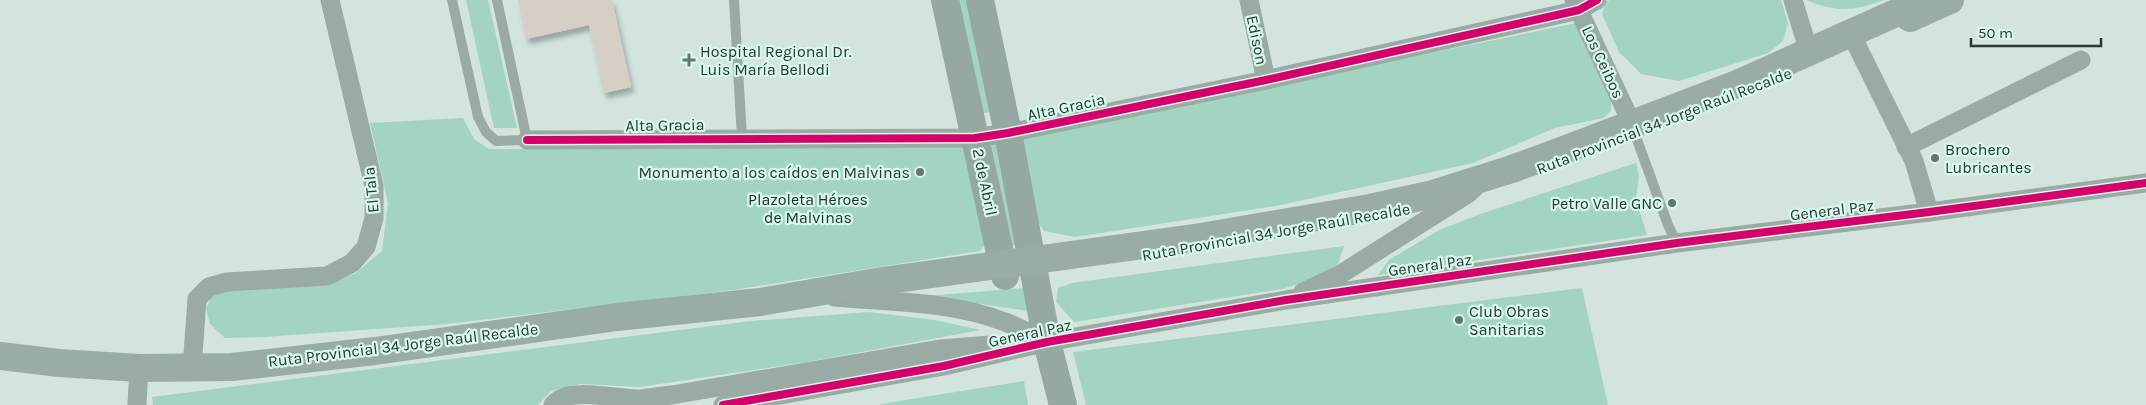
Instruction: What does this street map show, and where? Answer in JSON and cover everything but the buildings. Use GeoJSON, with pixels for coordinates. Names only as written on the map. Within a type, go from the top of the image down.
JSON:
{"type":"FeatureCollection","features":[{"type":"Feature","properties":{"kind":"main road","name":"Ruta Provincial 34 Jorge Raúl Recalde"},"geometry":{"type":"LineString","coordinates":[[0,356],[59,363],[139,368],[192,369],[232,367],[375,351],[617,317],[733,305],[805,294],[883,291],[1004,271],[1371,219],[1476,185],[1567,160],[1925,0]]}},
{"type":"Feature","properties":{"kind":"main road","name":"Ruta Provincial 34 Jorge Raúl Recalde"},"geometry":{"type":"LineString","coordinates":[[1634,129],[1741,95],[1950,0]]}},
{"type":"Feature","properties":{"kind":"street","name":"El Tala"},"geometry":{"type":"LineString","coordinates":[[192,369],[197,299],[209,287],[227,282],[327,276],[352,263],[366,247],[374,218],[374,186],[330,0]]}},
{"type":"Feature","properties":{"kind":"street","name":"2 de Abril"},"geometry":{"type":"LineString","coordinates":[[944,0],[1004,271]]}},
{"type":"Feature","properties":{"kind":"street","name":"2 de Abril"},"geometry":{"type":"LineString","coordinates":[[980,0],[1008,133],[1047,342],[1063,405]]}},
{"type":"Feature","properties":{"kind":"street","name":"Edison"},"geometry":{"type":"LineString","coordinates":[[1249,0],[1266,80]]}},
{"type":"Feature","properties":{"kind":"street","name":"Alta Gracia"},"geometry":{"type":"LineString","coordinates":[[527,140],[975,138],[1008,133],[1266,80],[1597,0]]}},
{"type":"Feature","properties":{"kind":"street"},"geometry":{"type":"LineString","coordinates":[[1793,0],[1809,52]]}},
{"type":"Feature","properties":{"kind":"street","name":"Los Ceibos"},"geometry":{"type":"LineString","coordinates":[[1576,5],[1634,129]]}},
{"type":"Feature","properties":{"kind":"street"},"geometry":{"type":"LineString","coordinates":[[1856,44],[1914,162],[1929,212]]}},
{"type":"Feature","properties":{"kind":"street"},"geometry":{"type":"LineString","coordinates":[[1906,147],[2081,60]]}},
{"type":"Feature","properties":{"kind":"street","name":"General Paz"},"geometry":{"type":"LineString","coordinates":[[723,405],[944,366],[1047,342],[1286,300],[1677,242],[1929,212],[2146,183]]}},
{"type":"Feature","properties":{"kind":"street"},"geometry":{"type":"LineString","coordinates":[[1286,300],[1341,274],[1476,185]]}},
{"type":"Feature","properties":{"kind":"street"},"geometry":{"type":"LineString","coordinates":[[805,294],[936,306],[977,313],[1006,322],[1047,342]]}},
{"type":"Feature","properties":{"kind":"street","name":"General Paz"},"geometry":{"type":"LineString","coordinates":[[553,405],[557,400],[578,394],[641,399],[940,349],[1047,342]]}},
{"type":"Feature","properties":{"kind":"street"},"geometry":{"type":"LineString","coordinates":[[137,405],[139,368]]}},
{"type":"Feature","properties":{"kind":"lane"},"geometry":{"type":"LineString","coordinates":[[452,0],[478,117],[486,132],[496,141],[527,140],[497,0]]}},
{"type":"Feature","properties":{"kind":"lane"},"geometry":{"type":"LineString","coordinates":[[734,0],[742,138]]}},
{"type":"Feature","properties":{"kind":"lane"},"geometry":{"type":"LineString","coordinates":[[1634,129],[1668,225],[1677,242]]}},
{"type":"Feature","properties":{"kind":"green space"},"geometry":{"type":"Polygon","coordinates":[[[466,0],[488,0],[517,128],[494,128],[466,0]]]}},
{"type":"Feature","properties":{"kind":"green space"},"geometry":{"type":"Polygon","coordinates":[[[955,0],[971,0],[996,110],[981,114],[955,0]]]}},
{"type":"Feature","properties":{"kind":"green space"},"geometry":{"type":"Polygon","coordinates":[[[1610,0],[1781,0],[1788,23],[1783,41],[1768,53],[1679,81],[1641,74],[1619,52],[1602,14],[1606,2],[1610,0]]]}},
{"type":"Feature","properties":{"kind":"green space"},"geometry":{"type":"Polygon","coordinates":[[[1806,0],[1884,0],[1854,8],[1836,9],[1806,0]]]}},
{"type":"Feature","properties":{"kind":"green space"},"geometry":{"type":"Polygon","coordinates":[[[1577,23],[1611,98],[1611,111],[1604,118],[1555,128],[1473,163],[1276,206],[1075,237],[1044,231],[1038,222],[1021,137],[1577,23]]]}},
{"type":"Feature","properties":{"kind":"green space","name":"Plazoleta Héroes de Malvinas"},"geometry":{"type":"Polygon","coordinates":[[[463,118],[474,139],[489,149],[963,147],[971,151],[988,240],[980,251],[733,290],[447,324],[225,338],[210,324],[206,308],[212,296],[228,289],[335,281],[356,273],[382,251],[388,203],[370,123],[463,118]]]}},
{"type":"Feature","properties":{"kind":"green space"},"geometry":{"type":"Polygon","coordinates":[[[1003,143],[1022,244],[1006,246],[988,146],[1003,143]]]}},
{"type":"Feature","properties":{"kind":"green space"},"geometry":{"type":"Polygon","coordinates":[[[1636,163],[1639,175],[1636,199],[1647,235],[1378,275],[1389,260],[1439,230],[1483,213],[1636,163]]]}},
{"type":"Feature","properties":{"kind":"green space"},"geometry":{"type":"Polygon","coordinates":[[[1344,246],[1338,264],[1314,279],[1282,289],[1074,322],[1056,302],[1058,288],[1072,283],[1344,246]]]}},
{"type":"Feature","properties":{"kind":"green space"},"geometry":{"type":"Polygon","coordinates":[[[1024,288],[1029,311],[926,296],[1024,288]]]}},
{"type":"Feature","properties":{"kind":"green space","name":"Club Obras Sanitarias"},"geometry":{"type":"Polygon","coordinates":[[[1582,288],[1608,405],[1086,405],[1073,352],[1582,288]]]}},
{"type":"Feature","properties":{"kind":"green space"},"geometry":{"type":"Polygon","coordinates":[[[869,312],[935,320],[981,330],[807,362],[639,387],[580,384],[551,391],[538,405],[153,405],[152,397],[751,321],[869,312]]]}},
{"type":"Feature","properties":{"kind":"green space"},"geometry":{"type":"Polygon","coordinates":[[[1024,381],[1028,405],[878,405],[893,402],[1024,381]]]}},
{"type":"Feature","properties":{"kind":"cycle path"},"geometry":{"type":"LineString","coordinates":[[527,140],[975,138],[1008,133],[1266,80],[1579,10],[1597,0]]}},
{"type":"Feature","properties":{"kind":"cycle path"},"geometry":{"type":"LineString","coordinates":[[723,405],[944,366],[1047,342],[1286,300],[1677,243],[2146,183]]}},
{"type":"Feature","properties":{"kind":"place","name":"Hospital Regional Dr. Luis María Bellodi"},"geometry":{"type":"Point","coordinates":[689,60]}},
{"type":"Feature","properties":{"kind":"place","name":"Brochero Lubricantes"},"geometry":{"type":"Point","coordinates":[1935,158]}},
{"type":"Feature","properties":{"kind":"place","name":"Monumento a los caídos en Malvinas"},"geometry":{"type":"Point","coordinates":[920,172]}},
{"type":"Feature","properties":{"kind":"place","name":"Petro Valle GNC"},"geometry":{"type":"Point","coordinates":[1672,203]}},
{"type":"Feature","properties":{"kind":"place","name":"Club Obras Sanitarias"},"geometry":{"type":"Point","coordinates":[1459,320]}}]}
